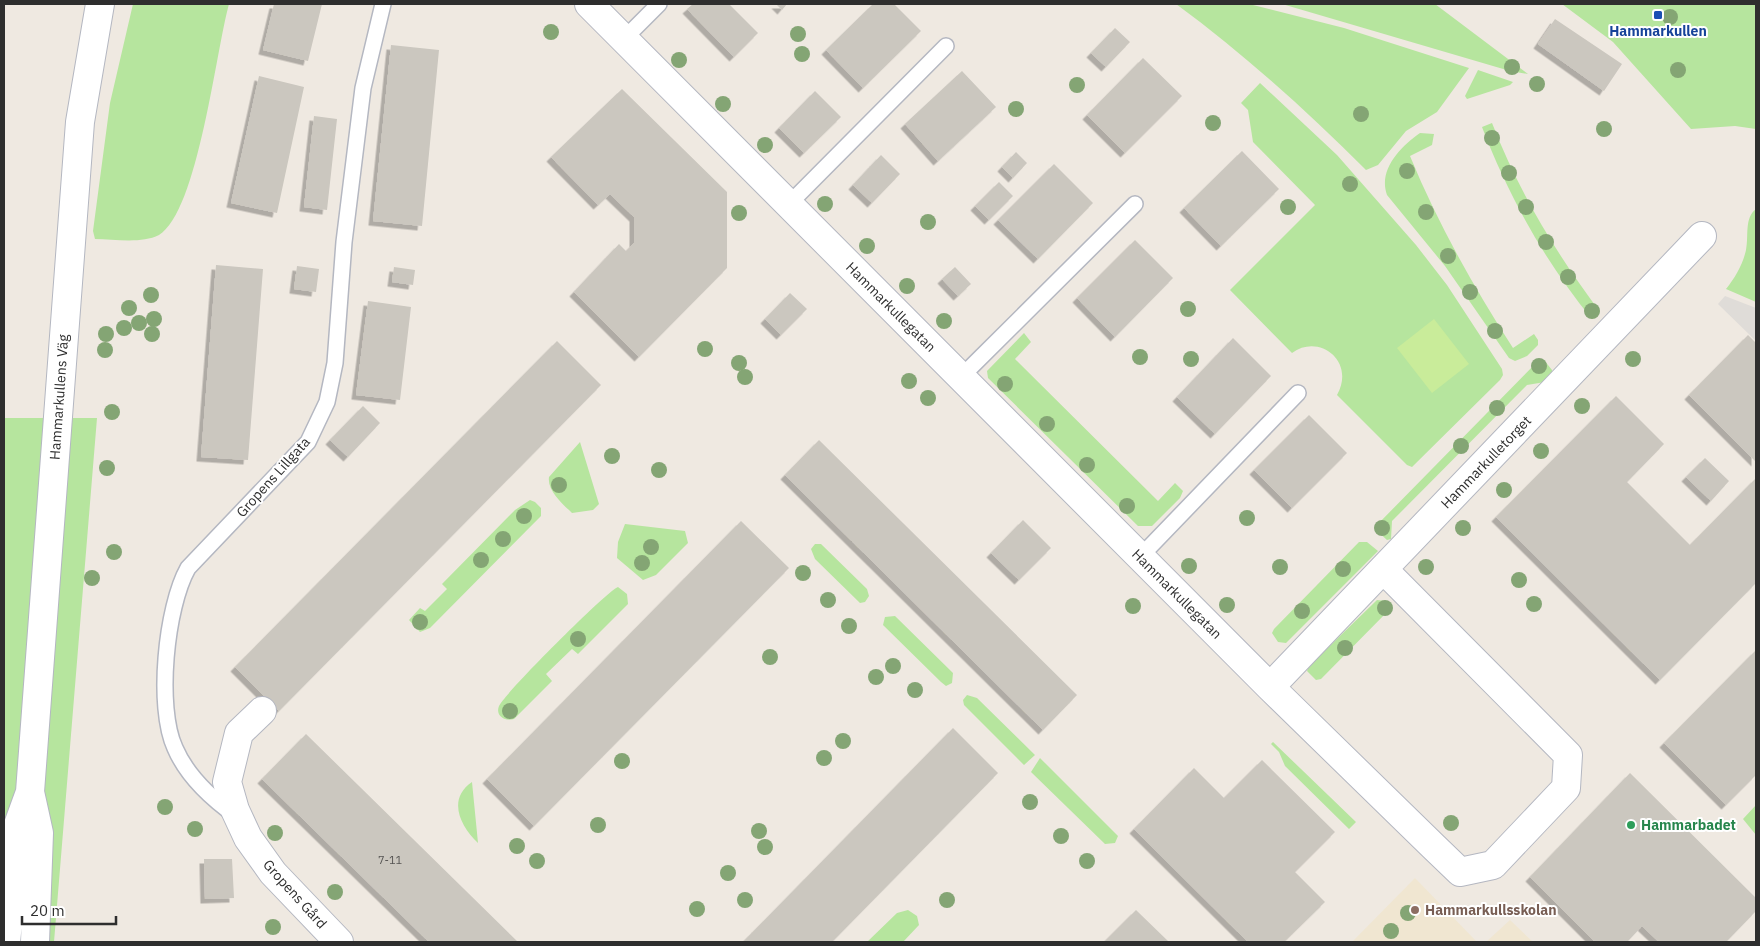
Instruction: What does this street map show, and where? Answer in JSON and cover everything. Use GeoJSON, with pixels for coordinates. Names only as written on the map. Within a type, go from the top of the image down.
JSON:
{"type":"FeatureCollection","features":[{"type":"Feature","properties":{"kind":"street","name":"Hammarkullens Väg"},"geometry":{"type":"LineString","coordinates":[[6,942],[18,824],[30,792],[80,122],[100,4]]}},
{"type":"Feature","properties":{"kind":"street","name":"Hammarkullegatan"},"geometry":{"type":"LineString","coordinates":[[589,4],[1270,687],[1460,872],[1493,865],[1566,788],[1568,755],[1382,570]]}},
{"type":"Feature","properties":{"kind":"street","name":"Hammarkulletorget"},"geometry":{"type":"LineString","coordinates":[[1270,687],[1702,236]]}},
{"type":"Feature","properties":{"kind":"street","name":"Gropens Gård"},"geometry":{"type":"LineString","coordinates":[[262,711],[239,734],[227,782],[239,819],[248,838],[273,874],[339,942]]}},
{"type":"Feature","properties":{"kind":"street","name":"Hammarkullens Väg"},"geometry":{"type":"LineString","coordinates":[[30,792],[39,833],[35,942]]}},
{"type":"Feature","properties":{"kind":"lane","name":"Gropens Lillgata"},"geometry":{"type":"LineString","coordinates":[[239,819],[217,803],[191,774],[174,748],[165,709],[166,665],[171,622],[180,583],[188,568],[308,442],[327,402],[335,363],[344,242],[363,88],[383,4]]}},
{"type":"Feature","properties":{"kind":"lane"},"geometry":{"type":"LineString","coordinates":[[624,39],[659,4]]}},
{"type":"Feature","properties":{"kind":"lane"},"geometry":{"type":"LineString","coordinates":[[789,204],[946,46]]}},
{"type":"Feature","properties":{"kind":"lane"},"geometry":{"type":"LineString","coordinates":[[961,377],[1135,204]]}},
{"type":"Feature","properties":{"kind":"lane"},"geometry":{"type":"LineString","coordinates":[[1140,556],[1298,393]]}},
{"type":"Feature","properties":{"kind":"shaded area"},"geometry":{"type":"Polygon","coordinates":[[[1725,296],[1756,308],[1756,341],[1718,304],[1725,296]]]}},
{"type":"Feature","properties":{"kind":"shaded area","name":"Hammarkullsskolan"},"geometry":{"type":"Polygon","coordinates":[[[1415,878],[1477,942],[1352,942],[1415,878]]]}},
{"type":"Feature","properties":{"kind":"shaded area","name":"Hammarkullsskolan"},"geometry":{"type":"Polygon","coordinates":[[[1510,920],[1533,942],[1486,942],[1510,920]]]}},
{"type":"Feature","properties":{"kind":"green space"},"geometry":{"type":"Polygon","coordinates":[[[133,4],[229,4],[195,164],[185,196],[173,220],[159,235],[152,238],[136,240],[95,239],[93,231],[110,103],[133,4]]]}},
{"type":"Feature","properties":{"kind":"green space"},"geometry":{"type":"Polygon","coordinates":[[[1176,4],[1249,4],[1344,28],[1469,68],[1437,112],[1406,131],[1378,165],[1366,170],[1274,83],[1176,4]]]}},
{"type":"Feature","properties":{"kind":"green space"},"geometry":{"type":"Polygon","coordinates":[[[1282,4],[1435,4],[1528,74],[1510,71],[1282,4]]]}},
{"type":"Feature","properties":{"kind":"green space"},"geometry":{"type":"Polygon","coordinates":[[[1562,4],[1756,4],[1756,129],[1735,126],[1691,129],[1613,42],[1562,4]]]}},
{"type":"Feature","properties":{"kind":"green space"},"geometry":{"type":"Polygon","coordinates":[[[1478,70],[1513,82],[1510,85],[1467,99],[1465,96],[1478,70]]]}},
{"type":"Feature","properties":{"kind":"green space"},"geometry":{"type":"Polygon","coordinates":[[[1260,83],[1337,155],[1416,245],[1447,285],[1502,369],[1503,375],[1500,380],[1412,467],[1407,465],[1337,395],[1342,383],[1342,371],[1338,361],[1332,354],[1313,346],[1302,348],[1292,353],[1230,290],[1315,205],[1253,142],[1248,110],[1241,103],[1260,83]]]}},
{"type":"Feature","properties":{"kind":"green space"},"geometry":{"type":"Polygon","coordinates":[[[1492,123],[1514,174],[1539,221],[1600,312],[1592,319],[1543,251],[1516,203],[1482,127],[1492,123]]]}},
{"type":"Feature","properties":{"kind":"green space"},"geometry":{"type":"Polygon","coordinates":[[[1420,133],[1434,134],[1432,145],[1410,156],[1432,206],[1470,278],[1513,348],[1534,334],[1538,340],[1538,345],[1527,356],[1515,361],[1509,358],[1445,266],[1387,195],[1385,186],[1388,168],[1398,152],[1420,133]]]}},
{"type":"Feature","properties":{"kind":"green space"},"geometry":{"type":"Polygon","coordinates":[[[1756,209],[1756,302],[1726,289],[1743,260],[1747,245],[1748,222],[1756,209]]]}},
{"type":"Feature","properties":{"kind":"green space"},"geometry":{"type":"Polygon","coordinates":[[[1434,319],[1469,364],[1432,393],[1397,348],[1434,319]]]}},
{"type":"Feature","properties":{"kind":"green space"},"geometry":{"type":"Polygon","coordinates":[[[1024,333],[1031,342],[1015,359],[1158,501],[1175,483],[1183,491],[1180,498],[1152,526],[1138,526],[988,378],[987,371],[1024,333]]]}},
{"type":"Feature","properties":{"kind":"green space"},"geometry":{"type":"Polygon","coordinates":[[[1544,360],[1552,370],[1552,375],[1545,382],[1527,385],[1392,521],[1391,539],[1387,540],[1375,529],[1537,362],[1544,360]]]}},
{"type":"Feature","properties":{"kind":"green space"},"geometry":{"type":"Polygon","coordinates":[[[4,418],[97,418],[54,942],[4,942],[4,418]]]}},
{"type":"Feature","properties":{"kind":"green space"},"geometry":{"type":"Polygon","coordinates":[[[580,442],[599,504],[593,510],[572,513],[553,492],[550,487],[549,477],[580,442]]]}},
{"type":"Feature","properties":{"kind":"green space"},"geometry":{"type":"Polygon","coordinates":[[[530,500],[541,508],[541,516],[430,628],[420,632],[409,620],[420,608],[425,611],[447,589],[442,584],[515,510],[530,500]]]}},
{"type":"Feature","properties":{"kind":"green space"},"geometry":{"type":"Polygon","coordinates":[[[625,524],[685,531],[688,543],[656,575],[643,580],[617,558],[618,542],[625,524]]]}},
{"type":"Feature","properties":{"kind":"green space"},"geometry":{"type":"Polygon","coordinates":[[[1359,542],[1367,542],[1378,551],[1286,643],[1278,642],[1272,633],[1274,629],[1359,542]]]}},
{"type":"Feature","properties":{"kind":"green space"},"geometry":{"type":"Polygon","coordinates":[[[815,544],[821,544],[867,589],[869,596],[865,602],[860,603],[815,559],[811,549],[815,544]]]}},
{"type":"Feature","properties":{"kind":"green space"},"geometry":{"type":"Polygon","coordinates":[[[618,587],[627,594],[628,604],[578,654],[572,649],[546,674],[552,681],[514,719],[504,719],[498,713],[498,710],[505,698],[577,623],[610,592],[618,587]]]}},
{"type":"Feature","properties":{"kind":"green space"},"geometry":{"type":"Polygon","coordinates":[[[1377,600],[1386,601],[1391,606],[1390,609],[1321,679],[1316,680],[1307,671],[1309,666],[1377,600]]]}},
{"type":"Feature","properties":{"kind":"green space"},"geometry":{"type":"Polygon","coordinates":[[[895,616],[953,673],[952,683],[946,686],[941,682],[883,625],[885,617],[895,616]]]}},
{"type":"Feature","properties":{"kind":"green space"},"geometry":{"type":"Polygon","coordinates":[[[967,695],[977,698],[1035,755],[1024,765],[964,705],[963,700],[967,695]]]}},
{"type":"Feature","properties":{"kind":"green space"},"geometry":{"type":"Polygon","coordinates":[[[1273,742],[1356,822],[1349,829],[1285,766],[1279,752],[1271,744],[1273,742]]]}},
{"type":"Feature","properties":{"kind":"green space"},"geometry":{"type":"Polygon","coordinates":[[[1040,758],[1118,836],[1115,843],[1105,844],[1031,772],[1040,758]]]}},
{"type":"Feature","properties":{"kind":"green space"},"geometry":{"type":"Polygon","coordinates":[[[472,782],[478,843],[466,829],[458,804],[464,789],[472,782]]]}},
{"type":"Feature","properties":{"kind":"green space"},"geometry":{"type":"Polygon","coordinates":[[[1756,805],[1756,835],[1743,819],[1756,805]]]}},
{"type":"Feature","properties":{"kind":"green space"},"geometry":{"type":"Polygon","coordinates":[[[908,910],[917,916],[919,925],[903,942],[867,942],[897,913],[908,910]]]}},
{"type":"Feature","properties":{"kind":"building"},"geometry":{"type":"Polygon","coordinates":[[[274,4],[322,4],[308,61],[263,50],[274,4]]]}},
{"type":"Feature","properties":{"kind":"building"},"geometry":{"type":"Polygon","coordinates":[[[693,4],[729,4],[758,33],[734,57],[687,9],[693,4]]]}},
{"type":"Feature","properties":{"kind":"building"},"geometry":{"type":"Polygon","coordinates":[[[776,4],[787,4],[782,10],[776,4]]]}},
{"type":"Feature","properties":{"kind":"building"},"geometry":{"type":"Polygon","coordinates":[[[873,4],[894,4],[921,31],[863,88],[826,50],[873,4]]]}},
{"type":"Feature","properties":{"kind":"building"},"geometry":{"type":"Polygon","coordinates":[[[1555,19],[1622,64],[1604,91],[1538,44],[1555,19]]]}},
{"type":"Feature","properties":{"kind":"building"},"geometry":{"type":"Polygon","coordinates":[[[1115,28],[1130,42],[1106,67],[1091,53],[1115,28]]]}},
{"type":"Feature","properties":{"kind":"building"},"geometry":{"type":"Polygon","coordinates":[[[391,45],[439,50],[422,226],[373,221],[391,45]]]}},
{"type":"Feature","properties":{"kind":"building"},"geometry":{"type":"Polygon","coordinates":[[[1143,58],[1182,96],[1125,153],[1087,115],[1143,58]]]}},
{"type":"Feature","properties":{"kind":"building"},"geometry":{"type":"Polygon","coordinates":[[[962,71],[996,107],[938,161],[905,124],[962,71]]]}},
{"type":"Feature","properties":{"kind":"building"},"geometry":{"type":"Polygon","coordinates":[[[259,76],[304,87],[277,213],[231,203],[259,76]]]}},
{"type":"Feature","properties":{"kind":"building"},"geometry":{"type":"Polygon","coordinates":[[[622,89],[727,192],[727,268],[639,357],[574,292],[619,244],[626,251],[634,243],[634,217],[610,194],[598,205],[551,157],[622,89]]]}},
{"type":"Feature","properties":{"kind":"building"},"geometry":{"type":"Polygon","coordinates":[[[815,91],[841,117],[804,153],[779,128],[815,91]]]}},
{"type":"Feature","properties":{"kind":"building"},"geometry":{"type":"Polygon","coordinates":[[[314,116],[337,119],[327,210],[304,207],[314,116]]]}},
{"type":"Feature","properties":{"kind":"building"},"geometry":{"type":"Polygon","coordinates":[[[1242,151],[1279,189],[1221,246],[1184,208],[1242,151]]]}},
{"type":"Feature","properties":{"kind":"building"},"geometry":{"type":"Polygon","coordinates":[[[1016,152],[1027,163],[1013,178],[1002,167],[1016,152]]]}},
{"type":"Feature","properties":{"kind":"building"},"geometry":{"type":"Polygon","coordinates":[[[881,155],[900,174],[872,203],[853,185],[881,155]]]}},
{"type":"Feature","properties":{"kind":"building"},"geometry":{"type":"Polygon","coordinates":[[[1054,164],[1093,203],[1038,259],[998,220],[1054,164]]]}},
{"type":"Feature","properties":{"kind":"building"},"geometry":{"type":"Polygon","coordinates":[[[999,182],[1013,196],[989,220],[975,206],[999,182]]]}},
{"type":"Feature","properties":{"kind":"building"},"geometry":{"type":"Polygon","coordinates":[[[1135,240],[1173,278],[1115,337],[1077,298],[1135,240]]]}},
{"type":"Feature","properties":{"kind":"building"},"geometry":{"type":"Polygon","coordinates":[[[216,265],[263,269],[248,460],[201,457],[216,265]]]}},
{"type":"Feature","properties":{"kind":"building"},"geometry":{"type":"Polygon","coordinates":[[[297,266],[319,269],[316,292],[294,289],[297,266]]]}},
{"type":"Feature","properties":{"kind":"building"},"geometry":{"type":"Polygon","coordinates":[[[394,267],[415,270],[413,285],[392,282],[394,267]]]}},
{"type":"Feature","properties":{"kind":"building"},"geometry":{"type":"Polygon","coordinates":[[[955,267],[971,284],[958,296],[942,279],[955,267]]]}},
{"type":"Feature","properties":{"kind":"building"},"geometry":{"type":"Polygon","coordinates":[[[790,293],[807,309],[781,335],[765,319],[790,293]]]}},
{"type":"Feature","properties":{"kind":"building"},"geometry":{"type":"Polygon","coordinates":[[[368,301],[411,307],[400,400],[356,395],[368,301]]]}},
{"type":"Feature","properties":{"kind":"building"},"geometry":{"type":"Polygon","coordinates":[[[1748,335],[1756,343],[1756,462],[1689,395],[1748,335]]]}},
{"type":"Feature","properties":{"kind":"building"},"geometry":{"type":"Polygon","coordinates":[[[1233,338],[1271,376],[1215,434],[1177,397],[1233,338]]]}},
{"type":"Feature","properties":{"kind":"building"},"geometry":{"type":"Polygon","coordinates":[[[557,341],[601,385],[279,711],[235,667],[557,341]]]}},
{"type":"Feature","properties":{"kind":"building"},"geometry":{"type":"Polygon","coordinates":[[[1616,396],[1664,444],[1627,482],[1690,545],[1756,478],[1756,583],[1660,680],[1496,517],[1616,396]]]}},
{"type":"Feature","properties":{"kind":"building"},"geometry":{"type":"Polygon","coordinates":[[[363,406],[380,423],[348,457],[330,440],[363,406]]]}},
{"type":"Feature","properties":{"kind":"building"},"geometry":{"type":"Polygon","coordinates":[[[1309,415],[1347,453],[1292,508],[1254,470],[1309,415]]]}},
{"type":"Feature","properties":{"kind":"building"},"geometry":{"type":"Polygon","coordinates":[[[819,440],[1077,695],[1043,730],[785,475],[819,440]]]}},
{"type":"Feature","properties":{"kind":"building"},"geometry":{"type":"Polygon","coordinates":[[[1705,458],[1729,481],[1711,501],[1686,477],[1705,458]]]}},
{"type":"Feature","properties":{"kind":"building"},"geometry":{"type":"Polygon","coordinates":[[[1023,520],[1051,548],[1019,580],[991,553],[1023,520]]]}},
{"type":"Feature","properties":{"kind":"building"},"geometry":{"type":"Polygon","coordinates":[[[741,521],[789,568],[534,826],[487,779],[741,521]]]}},
{"type":"Feature","properties":{"kind":"building"},"geometry":{"type":"Polygon","coordinates":[[[1756,650],[1756,775],[1726,805],[1664,743],[1756,650]]]}},
{"type":"Feature","properties":{"kind":"building"},"geometry":{"type":"Polygon","coordinates":[[[953,728],[998,773],[832,942],[743,942],[953,728]]]}},
{"type":"Feature","properties":{"kind":"building"},"geometry":{"type":"Polygon","coordinates":[[[306,734],[518,942],[429,942],[262,779],[306,734]]]}},
{"type":"Feature","properties":{"kind":"building"},"geometry":{"type":"Polygon","coordinates":[[[1262,760],[1335,832],[1295,872],[1325,902],[1284,942],[1248,942],[1134,829],[1194,768],[1224,798],[1262,760]]]}},
{"type":"Feature","properties":{"kind":"building","name":"Hammarbadet"},"geometry":{"type":"Polygon","coordinates":[[[1630,773],[1756,898],[1756,911],[1726,942],[1659,942],[1642,926],[1627,942],[1595,942],[1530,877],[1630,773]]]}},
{"type":"Feature","properties":{"kind":"building"},"geometry":{"type":"Polygon","coordinates":[[[204,859],[232,859],[234,898],[205,899],[204,859]]]}},
{"type":"Feature","properties":{"kind":"building"},"geometry":{"type":"Polygon","coordinates":[[[1136,910],[1169,942],[1104,942],[1136,910]]]}},
{"type":"Feature","properties":{"kind":"place","name":"Hammarkullen"},"geometry":{"type":"Point","coordinates":[1658,15]}},
{"type":"Feature","properties":{"kind":"place","name":"Hammarbadet"},"geometry":{"type":"Point","coordinates":[1631,825]}},
{"type":"Feature","properties":{"kind":"place","name":"Hammarkullsskolan"},"geometry":{"type":"Point","coordinates":[1415,910]}}]}
